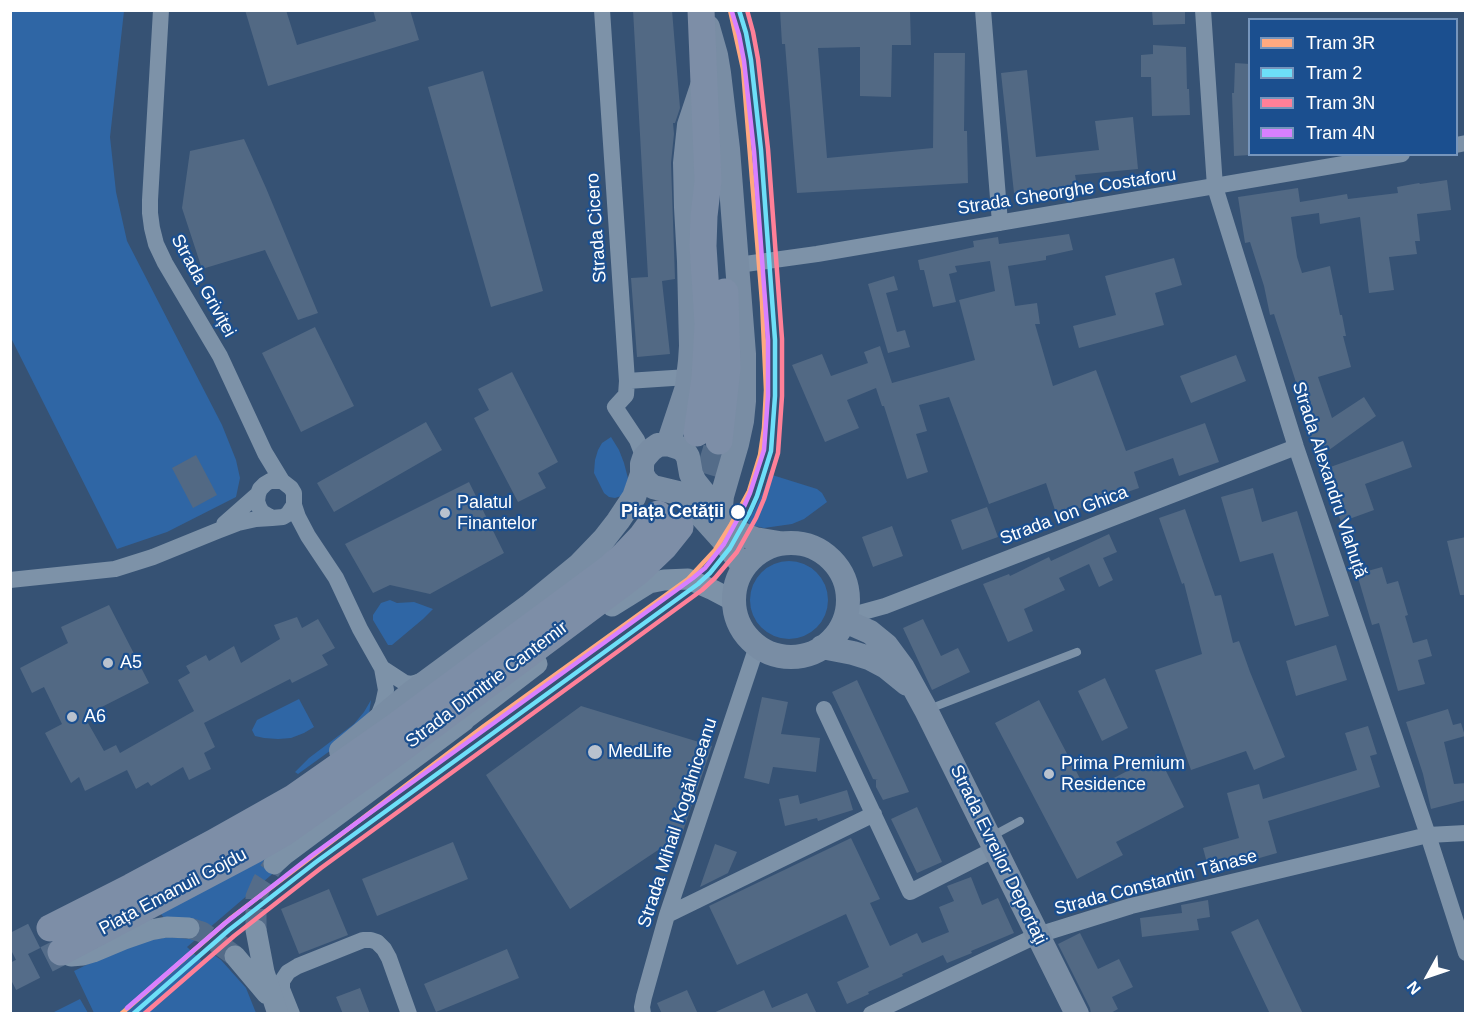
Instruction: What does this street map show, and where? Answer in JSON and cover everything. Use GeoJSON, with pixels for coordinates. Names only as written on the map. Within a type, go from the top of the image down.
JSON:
{"type":"FeatureCollection","features":[{"type":"Feature","properties":{"kind":"main road"},"geometry":{"type":"LineString","coordinates":[[701,10],[708,181],[721,241],[727,334],[726,379],[708,437]]}},
{"type":"Feature","properties":{"kind":"main road"},"geometry":{"type":"LineString","coordinates":[[701,10],[712,40],[719,73],[728,149],[744,354],[742,421],[722,496],[722,514]]}},
{"type":"Feature","properties":{"kind":"main road"},"geometry":{"type":"LineString","coordinates":[[283,813],[323,765],[432,677],[530,606],[579,565],[604,539],[634,497],[653,455],[680,411],[687,387],[691,346],[685,163],[689,125],[705,78]]}},
{"type":"Feature","properties":{"kind":"main road"},"geometry":{"type":"LineString","coordinates":[[653,455],[675,445],[685,452],[695,482],[730,526],[739,533],[755,539],[779,543],[796,542],[813,546],[836,564],[847,589],[848,603],[845,619],[840,631],[822,648],[804,655],[784,657],[769,653],[757,646],[750,641],[735,614],[732,600],[736,580],[743,566],[756,554],[779,543]]}},
{"type":"Feature","properties":{"kind":"main road"},"geometry":{"type":"LineString","coordinates":[[653,455],[649,485],[678,493],[686,499],[743,566]]}},
{"type":"Feature","properties":{"kind":"main road","name":"Strada Dimitrie Cantemir"},"geometry":{"type":"LineString","coordinates":[[669,521],[659,551],[621,585],[351,785],[283,813],[608,569],[642,536],[669,521]]}},
{"type":"Feature","properties":{"kind":"main road","name":"Strada Evreilor Deportaţi"},"geometry":{"type":"LineString","coordinates":[[845,619],[870,632],[886,645],[903,668],[923,703],[1077,1014]]}},
{"type":"Feature","properties":{"kind":"main road","name":"Strada Evreilor Deportaţi"},"geometry":{"type":"LineString","coordinates":[[822,648],[869,658],[886,667],[902,680],[923,703]]}},
{"type":"Feature","properties":{"kind":"main road","name":"Piața Emanuil Gojdu"},"geometry":{"type":"LineString","coordinates":[[61,952],[216,870],[283,813]]}},
{"type":"Feature","properties":{"kind":"main road","name":"Piața Emanuil Gojdu"},"geometry":{"type":"LineString","coordinates":[[50,927],[283,813]]}},
{"type":"Feature","properties":{"kind":"street","name":"Strada Griviței"},"geometry":{"type":"LineString","coordinates":[[161,10],[150,200],[152,228],[156,244],[165,263],[220,356],[253,430]]}},
{"type":"Feature","properties":{"kind":"street","name":"Strada Cicero"},"geometry":{"type":"LineString","coordinates":[[602,10],[627,381]]}},
{"type":"Feature","properties":{"kind":"street"},"geometry":{"type":"LineString","coordinates":[[983,10],[1000,223]]}},
{"type":"Feature","properties":{"kind":"street","name":"Strada Alexandru Vlahuță"},"geometry":{"type":"LineString","coordinates":[[1203,10],[1215,187],[1296,447],[1466,953]]}},
{"type":"Feature","properties":{"kind":"street","name":"Strada Gheorghe Costaforu"},"geometry":{"type":"LineString","coordinates":[[738,265],[817,254],[1391,156]]}},
{"type":"Feature","properties":{"kind":"street"},"geometry":{"type":"LineString","coordinates":[[653,455],[645,438],[627,423],[615,407],[626,395],[627,381],[688,377]]}},
{"type":"Feature","properties":{"kind":"street"},"geometry":{"type":"LineString","coordinates":[[253,430],[282,481]]}},
{"type":"Feature","properties":{"kind":"street"},"geometry":{"type":"LineString","coordinates":[[253,430],[261,468],[257,501],[259,507],[262,512],[275,518],[317,551]]}},
{"type":"Feature","properties":{"kind":"street","name":"Strada Ion Ghica"},"geometry":{"type":"LineString","coordinates":[[845,619],[885,606],[1296,447]]}},
{"type":"Feature","properties":{"kind":"street"},"geometry":{"type":"LineString","coordinates":[[10,580],[115,569],[153,557],[217,531],[256,519],[275,518],[288,514],[294,505],[294,493],[287,483],[270,481],[217,531]]}},
{"type":"Feature","properties":{"kind":"street"},"geometry":{"type":"LineString","coordinates":[[294,505],[317,551],[341,587],[360,629],[382,668],[386,690],[376,722]]}},
{"type":"Feature","properties":{"kind":"street"},"geometry":{"type":"LineString","coordinates":[[274,864],[610,607],[649,583],[688,579],[732,600]]}},
{"type":"Feature","properties":{"kind":"street","name":"Strada Mihail Kogălniceanu"},"geometry":{"type":"LineString","coordinates":[[644,1014],[642,1007],[644,997],[668,915],[757,646]]}},
{"type":"Feature","properties":{"kind":"street"},"geometry":{"type":"LineString","coordinates":[[382,668],[405,683],[412,684],[432,677]]}},
{"type":"Feature","properties":{"kind":"street"},"geometry":{"type":"LineString","coordinates":[[824,708],[910,892],[992,844]]}},
{"type":"Feature","properties":{"kind":"street"},"geometry":{"type":"LineString","coordinates":[[439,721],[468,717]]}},
{"type":"Feature","properties":{"kind":"street"},"geometry":{"type":"LineString","coordinates":[[668,915],[874,813]]}},
{"type":"Feature","properties":{"kind":"street","name":"Strada Constantin Tănase"},"geometry":{"type":"LineString","coordinates":[[871,1014],[1038,935],[1131,906],[1428,835],[1466,833]]}},
{"type":"Feature","properties":{"kind":"street"},"geometry":{"type":"LineString","coordinates":[[61,952],[71,956],[83,955],[150,930],[167,927],[189,928]]}},
{"type":"Feature","properties":{"kind":"street"},"geometry":{"type":"LineString","coordinates":[[256,930],[264,972],[281,1010]]}},
{"type":"Feature","properties":{"kind":"street"},"geometry":{"type":"LineString","coordinates":[[281,1010],[282,981],[288,972],[357,941],[371,940],[377,942],[389,958],[409,1014]]}},
{"type":"Feature","properties":{"kind":"street"},"geometry":{"type":"LineString","coordinates":[[235,956],[281,1010]]}},
{"type":"Feature","properties":{"kind":"lane"},"geometry":{"type":"LineString","coordinates":[[923,703],[1077,652]]}},
{"type":"Feature","properties":{"kind":"lane"},"geometry":{"type":"LineString","coordinates":[[992,844],[1020,820]]}},
{"type":"Feature","properties":{"kind":"shaded area"},"geometry":{"type":"Polygon","coordinates":[[[11,11],[124,11],[110,137],[116,192],[127,241],[222,425],[236,460],[240,478],[236,497],[167,532],[117,549],[11,338],[11,11]]]}},
{"type":"Feature","properties":{"kind":"shaded area"},"geometry":{"type":"Polygon","coordinates":[[[611,437],[619,450],[630,486],[621,496],[615,498],[604,493],[594,473],[598,450],[602,443],[611,437]]]}},
{"type":"Feature","properties":{"kind":"shaded area"},"geometry":{"type":"Polygon","coordinates":[[[769,474],[817,489],[827,502],[804,519],[792,524],[764,528],[750,525],[748,522],[764,490],[769,474]]]}},
{"type":"Feature","properties":{"kind":"shaded area"},"geometry":{"type":"Polygon","coordinates":[[[781,561],[797,561],[811,567],[822,578],[828,592],[828,608],[822,622],[811,633],[797,639],[781,639],[767,633],[756,622],[750,608],[750,592],[756,578],[767,567],[781,561]]]}},
{"type":"Feature","properties":{"kind":"shaded area"},"geometry":{"type":"Polygon","coordinates":[[[390,600],[397,603],[414,602],[433,609],[392,645],[388,645],[373,620],[373,615],[381,603],[390,600]]]}},
{"type":"Feature","properties":{"kind":"shaded area"},"geometry":{"type":"Polygon","coordinates":[[[299,699],[314,727],[291,738],[255,736],[252,730],[257,720],[299,699]]]}},
{"type":"Feature","properties":{"kind":"shaded area"},"geometry":{"type":"Polygon","coordinates":[[[371,700],[369,714],[334,748],[298,774],[295,772],[309,758],[354,724],[371,700]]]}},
{"type":"Feature","properties":{"kind":"shaded area"},"geometry":{"type":"Polygon","coordinates":[[[264,855],[277,870],[187,947],[203,962],[213,954],[221,960],[246,988],[256,1013],[94,1013],[74,971],[131,943],[170,937],[188,939],[192,920],[164,918],[158,910],[264,855]]]}},
{"type":"Feature","properties":{"kind":"shaded area"},"geometry":{"type":"Polygon","coordinates":[[[80,999],[88,1013],[52,1013],[80,999]]]}},
{"type":"Feature","properties":{"kind":"building"},"geometry":{"type":"Polygon","coordinates":[[[245,10],[286,10],[297,45],[376,21],[373,10],[410,10],[419,40],[268,86],[245,10]]]}},
{"type":"Feature","properties":{"kind":"building"},"geometry":{"type":"Polygon","coordinates":[[[633,10],[672,10],[680,108],[675,123],[673,123],[671,163],[675,279],[662,281],[670,354],[637,357],[631,278],[648,277],[633,10]]]}},
{"type":"Feature","properties":{"kind":"building"},"geometry":{"type":"Polygon","coordinates":[[[780,10],[910,10],[911,45],[892,45],[891,97],[860,96],[860,47],[818,48],[827,158],[933,148],[934,53],[965,53],[964,131],[967,131],[968,183],[797,193],[785,44],[782,44],[780,10]]]}},
{"type":"Feature","properties":{"kind":"building"},"geometry":{"type":"Polygon","coordinates":[[[1152,10],[1185,10],[1185,24],[1153,25],[1152,10]]]}},
{"type":"Feature","properties":{"kind":"building"},"geometry":{"type":"Polygon","coordinates":[[[1153,45],[1186,47],[1190,115],[1152,116],[1151,77],[1141,77],[1141,55],[1153,54],[1153,45]]]}},
{"type":"Feature","properties":{"kind":"building"},"geometry":{"type":"Polygon","coordinates":[[[1235,63],[1248,64],[1248,155],[1234,156],[1232,93],[1234,93],[1235,63]]]}},
{"type":"Feature","properties":{"kind":"building"},"geometry":{"type":"Polygon","coordinates":[[[1027,70],[1036,157],[1099,150],[1095,121],[1133,117],[1138,169],[1075,175],[1077,186],[1014,193],[1001,73],[1027,70]]]}},
{"type":"Feature","properties":{"kind":"building"},"geometry":{"type":"Polygon","coordinates":[[[483,71],[543,291],[491,307],[428,87],[483,71]]]}},
{"type":"Feature","properties":{"kind":"building"},"geometry":{"type":"Polygon","coordinates":[[[244,139],[318,313],[298,320],[265,250],[202,269],[182,208],[190,151],[244,139]]]}},
{"type":"Feature","properties":{"kind":"building"},"geometry":{"type":"Polygon","coordinates":[[[1447,180],[1451,210],[1417,214],[1420,241],[1415,241],[1417,254],[1389,257],[1394,290],[1369,293],[1360,217],[1320,224],[1319,213],[1291,217],[1297,257],[1302,273],[1330,266],[1340,315],[1342,315],[1346,336],[1343,336],[1351,367],[1318,377],[1332,418],[1364,397],[1376,416],[1318,458],[1309,434],[1312,432],[1274,314],[1270,315],[1264,286],[1250,242],[1245,243],[1238,197],[1298,188],[1300,202],[1347,194],[1348,199],[1398,193],[1397,187],[1447,180]]]}},
{"type":"Feature","properties":{"kind":"building"},"geometry":{"type":"Polygon","coordinates":[[[1069,234],[1073,250],[1046,256],[1046,260],[1008,266],[1015,306],[1037,303],[1040,324],[1035,324],[1053,386],[1096,370],[1126,451],[1205,423],[1219,462],[1179,476],[1173,458],[1134,472],[1139,488],[1057,516],[1046,483],[989,504],[949,397],[919,405],[927,431],[916,434],[928,472],[907,479],[876,388],[847,400],[859,428],[825,442],[792,365],[822,354],[831,376],[868,363],[864,352],[880,346],[892,383],[975,360],[959,300],[995,291],[990,261],[955,266],[957,272],[949,274],[956,302],[933,307],[924,270],[920,270],[918,260],[974,247],[973,241],[998,237],[999,244],[1069,234]]]}},
{"type":"Feature","properties":{"kind":"building"},"geometry":{"type":"Polygon","coordinates":[[[1174,258],[1182,285],[1155,293],[1164,325],[1079,348],[1073,326],[1116,315],[1105,276],[1174,258]]]}},
{"type":"Feature","properties":{"kind":"building"},"geometry":{"type":"Polygon","coordinates":[[[894,276],[898,290],[886,293],[897,332],[905,330],[910,347],[888,353],[868,284],[894,276]]]}},
{"type":"Feature","properties":{"kind":"building"},"geometry":{"type":"Polygon","coordinates":[[[315,327],[354,406],[301,432],[262,353],[315,327]]]}},
{"type":"Feature","properties":{"kind":"building"},"geometry":{"type":"Polygon","coordinates":[[[1236,355],[1246,381],[1191,403],[1180,376],[1236,355]]]}},
{"type":"Feature","properties":{"kind":"building"},"geometry":{"type":"Polygon","coordinates":[[[512,372],[558,462],[538,473],[546,488],[518,502],[474,418],[489,410],[478,389],[512,372]]]}},
{"type":"Feature","properties":{"kind":"building"},"geometry":{"type":"Polygon","coordinates":[[[426,422],[442,450],[334,512],[317,483],[426,422]]]}},
{"type":"Feature","properties":{"kind":"building"},"geometry":{"type":"Polygon","coordinates":[[[1403,441],[1412,467],[1365,484],[1374,510],[1341,522],[1322,470],[1403,441]]]}},
{"type":"Feature","properties":{"kind":"building"},"geometry":{"type":"Polygon","coordinates":[[[196,455],[217,495],[193,508],[172,468],[196,455]]]}},
{"type":"Feature","properties":{"kind":"building","name":"Palatul Finantelor"},"geometry":{"type":"Polygon","coordinates":[[[469,482],[504,553],[430,594],[390,585],[373,593],[345,544],[469,482]]]}},
{"type":"Feature","properties":{"kind":"building"},"geometry":{"type":"Polygon","coordinates":[[[1253,488],[1262,522],[1297,511],[1329,616],[1295,626],[1273,553],[1240,562],[1221,497],[1253,488]]]}},
{"type":"Feature","properties":{"kind":"building"},"geometry":{"type":"Polygon","coordinates":[[[987,507],[998,537],[962,550],[951,520],[987,507]]]}},
{"type":"Feature","properties":{"kind":"building"},"geometry":{"type":"Polygon","coordinates":[[[1185,509],[1215,596],[1221,595],[1233,643],[1239,641],[1285,757],[1254,770],[1246,751],[1191,770],[1155,670],[1202,654],[1184,583],[1182,584],[1159,518],[1185,509]]]}},
{"type":"Feature","properties":{"kind":"building"},"geometry":{"type":"Polygon","coordinates":[[[892,526],[903,556],[873,567],[862,537],[892,526]]]}},
{"type":"Feature","properties":{"kind":"building"},"geometry":{"type":"Polygon","coordinates":[[[1109,534],[1117,552],[1103,558],[1113,580],[1099,587],[1089,564],[1059,578],[1065,590],[1024,609],[1033,631],[1008,642],[983,584],[1009,574],[1010,576],[1049,557],[1051,561],[1109,534]]]}},
{"type":"Feature","properties":{"kind":"building"},"geometry":{"type":"Polygon","coordinates":[[[1466,537],[1466,595],[1460,595],[1447,541],[1466,537]]]}},
{"type":"Feature","properties":{"kind":"building"},"geometry":{"type":"Polygon","coordinates":[[[1382,567],[1387,584],[1398,581],[1413,643],[1427,639],[1432,656],[1418,660],[1425,684],[1398,691],[1379,623],[1372,625],[1357,574],[1382,567]]]}},
{"type":"Feature","properties":{"kind":"building"},"geometry":{"type":"Polygon","coordinates":[[[109,605],[149,683],[84,716],[104,751],[116,745],[120,753],[194,711],[178,680],[190,673],[186,666],[206,655],[209,661],[234,646],[241,663],[280,639],[274,625],[297,617],[302,628],[318,619],[335,648],[322,655],[328,665],[292,683],[290,679],[204,723],[215,747],[204,753],[211,769],[189,780],[183,767],[151,786],[148,782],[136,789],[127,770],[85,791],[79,777],[71,783],[45,733],[62,724],[44,687],[32,693],[20,668],[68,643],[61,627],[109,605]]]}},
{"type":"Feature","properties":{"kind":"building"},"geometry":{"type":"Polygon","coordinates":[[[923,619],[941,656],[958,648],[970,672],[932,690],[903,628],[923,619]]]}},
{"type":"Feature","properties":{"kind":"building"},"geometry":{"type":"Polygon","coordinates":[[[1336,645],[1347,680],[1296,696],[1286,661],[1336,645]]]}},
{"type":"Feature","properties":{"kind":"building"},"geometry":{"type":"Polygon","coordinates":[[[1105,678],[1128,728],[1102,741],[1078,691],[1105,678]]]}},
{"type":"Feature","properties":{"kind":"building"},"geometry":{"type":"Polygon","coordinates":[[[857,680],[909,792],[883,800],[876,787],[876,780],[878,780],[873,779],[832,692],[857,680]]]}},
{"type":"Feature","properties":{"kind":"building"},"geometry":{"type":"Polygon","coordinates":[[[762,697],[788,702],[781,734],[820,738],[816,772],[773,767],[769,784],[744,778],[762,697]]]}},
{"type":"Feature","properties":{"kind":"building","name":"Prima Premium Residence"},"geometry":{"type":"Polygon","coordinates":[[[1039,700],[1087,792],[1158,755],[1184,807],[1116,842],[1123,855],[1077,879],[995,723],[1039,700]]]}},
{"type":"Feature","properties":{"kind":"building"},"geometry":{"type":"Polygon","coordinates":[[[581,706],[712,746],[682,834],[570,909],[486,775],[581,706]]]}},
{"type":"Feature","properties":{"kind":"building"},"geometry":{"type":"Polygon","coordinates":[[[1448,709],[1453,725],[1461,723],[1465,736],[1444,742],[1454,784],[1466,783],[1466,800],[1431,809],[1423,774],[1406,722],[1448,709]]]}},
{"type":"Feature","properties":{"kind":"building"},"geometry":{"type":"Polygon","coordinates":[[[1368,726],[1377,754],[1370,756],[1380,787],[1268,821],[1277,853],[1210,874],[1203,848],[1239,838],[1227,793],[1259,784],[1263,799],[1357,770],[1345,733],[1368,726]]]}},
{"type":"Feature","properties":{"kind":"building"},"geometry":{"type":"Polygon","coordinates":[[[847,790],[853,810],[818,821],[817,818],[785,826],[779,799],[798,795],[800,804],[847,790]]]}},
{"type":"Feature","properties":{"kind":"building"},"geometry":{"type":"Polygon","coordinates":[[[917,807],[942,862],[917,873],[891,819],[917,807]]]}},
{"type":"Feature","properties":{"kind":"building"},"geometry":{"type":"Polygon","coordinates":[[[851,838],[880,899],[870,903],[890,946],[917,933],[922,943],[949,932],[939,907],[954,901],[947,886],[971,877],[982,905],[998,898],[1014,933],[947,963],[943,955],[847,1004],[837,982],[869,967],[846,914],[737,965],[709,906],[851,838]]]}},
{"type":"Feature","properties":{"kind":"building"},"geometry":{"type":"Polygon","coordinates":[[[453,842],[468,879],[377,916],[362,879],[453,842]]]}},
{"type":"Feature","properties":{"kind":"building"},"geometry":{"type":"Polygon","coordinates":[[[715,844],[737,852],[728,873],[700,887],[715,844]]]}},
{"type":"Feature","properties":{"kind":"building"},"geometry":{"type":"Polygon","coordinates":[[[329,889],[348,935],[299,954],[281,909],[329,889]]]}},
{"type":"Feature","properties":{"kind":"building"},"geometry":{"type":"Polygon","coordinates":[[[1208,900],[1210,917],[1197,919],[1199,930],[1142,937],[1140,918],[1182,913],[1181,905],[1208,900]]]}},
{"type":"Feature","properties":{"kind":"building"},"geometry":{"type":"Polygon","coordinates":[[[1258,919],[1303,1014],[1270,1014],[1231,932],[1258,919]]]}},
{"type":"Feature","properties":{"kind":"building"},"geometry":{"type":"Polygon","coordinates":[[[1080,933],[1098,969],[1119,959],[1133,987],[1112,997],[1118,1009],[1109,1014],[1091,1014],[1058,944],[1080,933]]]}},
{"type":"Feature","properties":{"kind":"building"},"geometry":{"type":"Polygon","coordinates":[[[507,949],[519,978],[436,1012],[424,984],[507,949]]]}},
{"type":"Feature","properties":{"kind":"building"},"geometry":{"type":"Polygon","coordinates":[[[360,988],[370,1014],[343,1014],[336,997],[360,988]]]}},
{"type":"Feature","properties":{"kind":"building"},"geometry":{"type":"Polygon","coordinates":[[[687,990],[698,1014],[662,1014],[657,1003],[687,990]]]}},
{"type":"Feature","properties":{"kind":"building"},"geometry":{"type":"Polygon","coordinates":[[[764,990],[772,1008],[807,993],[817,1014],[711,1014],[764,990]]]}},
{"type":"Feature","properties":{"kind":"tunnel"},"geometry":{"type":"LineString","coordinates":[[690,511],[708,477],[719,441]]}},
{"type":"Feature","properties":{"kind":"tunnel"},"geometry":{"type":"LineString","coordinates":[[256,930],[256,897],[274,864]]}},
{"type":"Feature","properties":{"kind":"tunnel"},"geometry":{"type":"LineString","coordinates":[[10,948],[50,928]]}},
{"type":"Feature","properties":{"kind":"tunnel"},"geometry":{"type":"LineString","coordinates":[[189,928],[202,932],[235,956]]}},
{"type":"Feature","properties":{"kind":"tunnel"},"geometry":{"type":"LineString","coordinates":[[10,978],[61,952]]}},
{"type":"Feature","properties":{"kind":"tram line","name":"3R"},"geometry":{"type":"LineString","coordinates":[[121,1014],[231,918],[484,726],[688,579],[715,550],[730,526],[749,491],[760,455],[766,390],[762,302],[743,69],[730,10]]}},
{"type":"Feature","properties":{"kind":"tram line","name":"2"},"geometry":{"type":"LineString","coordinates":[[133,1014],[229,930],[316,862],[698,584],[730,548],[757,496],[771,451],[775,396],[775,340],[761,150],[751,60],[739,10]]}},
{"type":"Feature","properties":{"kind":"tram line","name":"3N"},"geometry":{"type":"LineString","coordinates":[[144,1014],[234,936],[321,868],[702,590],[737,552],[764,499],[778,453],[782,396],[782,339],[768,149],[758,59],[747,10]]}},
{"type":"Feature","properties":{"kind":"tram line","name":"4N"},"geometry":{"type":"LineString","coordinates":[[127,1008],[224,924],[311,856],[693,578],[705,568],[724,544],[750,493],[764,450],[768,396],[768,340],[754,151],[744,61],[732,12]]}},
{"type":"Feature","properties":{"kind":"place","name":"Piața Cetății"},"geometry":{"type":"Point","coordinates":[738,512]}},
{"type":"Feature","properties":{"kind":"place","name":"Palatul Finantelor"},"geometry":{"type":"Point","coordinates":[445,513]}},
{"type":"Feature","properties":{"kind":"place","name":"A5"},"geometry":{"type":"Point","coordinates":[108,663]}},
{"type":"Feature","properties":{"kind":"place","name":"A6"},"geometry":{"type":"Point","coordinates":[72,717]}},
{"type":"Feature","properties":{"kind":"place","name":"MedLife"},"geometry":{"type":"Point","coordinates":[595,752]}},
{"type":"Feature","properties":{"kind":"place","name":"Prima Premium Residence"},"geometry":{"type":"Point","coordinates":[1049,774]}}]}
